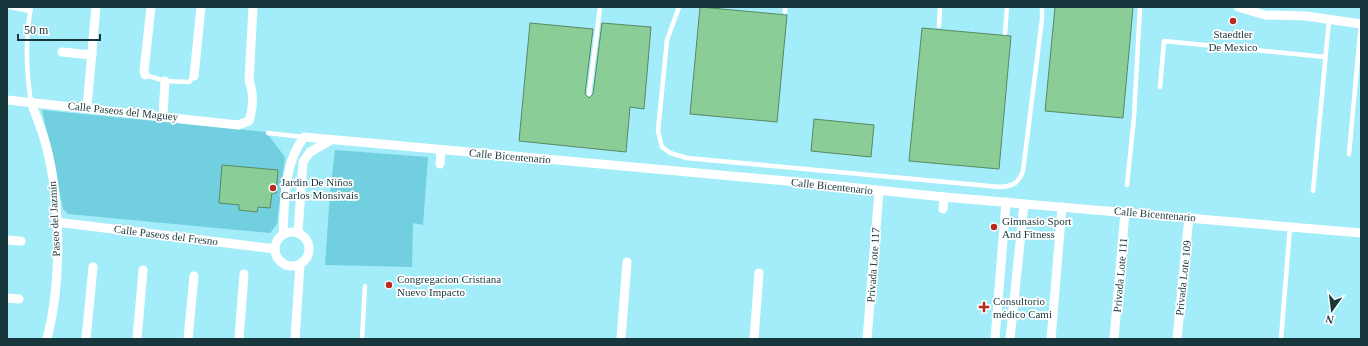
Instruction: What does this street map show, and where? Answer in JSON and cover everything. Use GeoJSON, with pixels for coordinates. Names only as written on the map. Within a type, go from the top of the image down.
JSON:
{"type":"FeatureCollection","features":[{"type":"Feature","properties":{"kind":"street"},"geometry":{"type":"LineString","coordinates":[[87,107],[96,7]]}},
{"type":"Feature","properties":{"kind":"street"},"geometry":{"type":"LineString","coordinates":[[145,75],[144,71],[151,7]]}},
{"type":"Feature","properties":{"kind":"street"},"geometry":{"type":"LineString","coordinates":[[194,76],[201,7]]}},
{"type":"Feature","properties":{"kind":"street","name":"Calle Paseos del Maguey"},"geometry":{"type":"LineString","coordinates":[[7,100],[163,115],[238,125],[249,121],[251,116],[253,90],[248,81],[253,7]]}},
{"type":"Feature","properties":{"kind":"street"},"geometry":{"type":"LineString","coordinates":[[1238,7],[1264,14],[1306,16],[1361,24]]}},
{"type":"Feature","properties":{"kind":"street"},"geometry":{"type":"LineString","coordinates":[[1298,7],[1306,16]]}},
{"type":"Feature","properties":{"kind":"street"},"geometry":{"type":"LineString","coordinates":[[62,52],[92,55]]}},
{"type":"Feature","properties":{"kind":"street"},"geometry":{"type":"LineString","coordinates":[[163,115],[165,80]]}},
{"type":"Feature","properties":{"kind":"street","name":"Paseo del Jazmín"},"geometry":{"type":"LineString","coordinates":[[31,102],[48,156],[56,222],[55,302],[47,339]]}},
{"type":"Feature","properties":{"kind":"street"},"geometry":{"type":"LineString","coordinates":[[283,234],[292,231],[298,232],[305,238],[310,247],[307,257],[300,264],[294,266],[283,263],[276,254],[276,244],[283,234],[288,167],[293,154],[304,137]]}},
{"type":"Feature","properties":{"kind":"street","name":"Calle Bicentenario"},"geometry":{"type":"LineString","coordinates":[[304,137],[809,183],[944,197],[1290,225],[1361,233]]}},
{"type":"Feature","properties":{"kind":"street"},"geometry":{"type":"LineString","coordinates":[[298,232],[303,162],[310,152],[331,140]]}},
{"type":"Feature","properties":{"kind":"street"},"geometry":{"type":"LineString","coordinates":[[440,164],[441,150]]}},
{"type":"Feature","properties":{"kind":"street","name":"Privada Lote 117"},"geometry":{"type":"LineString","coordinates":[[867,339],[879,191]]}},
{"type":"Feature","properties":{"kind":"street"},"geometry":{"type":"LineString","coordinates":[[944,197],[944,209]]}},
{"type":"Feature","properties":{"kind":"street"},"geometry":{"type":"LineString","coordinates":[[995,339],[1006,202]]}},
{"type":"Feature","properties":{"kind":"street"},"geometry":{"type":"LineString","coordinates":[[1010,339],[1024,204]]}},
{"type":"Feature","properties":{"kind":"street"},"geometry":{"type":"LineString","coordinates":[[1051,339],[1062,207]]}},
{"type":"Feature","properties":{"kind":"street","name":"Privada Lote 111"},"geometry":{"type":"LineString","coordinates":[[1114,339],[1125,212]]}},
{"type":"Feature","properties":{"kind":"street","name":"Privada Lote 109"},"geometry":{"type":"LineString","coordinates":[[1177,339],[1189,217]]}},
{"type":"Feature","properties":{"kind":"street","name":"Calle Paseos del Fresno"},"geometry":{"type":"LineString","coordinates":[[56,222],[276,249]]}},
{"type":"Feature","properties":{"kind":"street"},"geometry":{"type":"LineString","coordinates":[[7,240],[21,241]]}},
{"type":"Feature","properties":{"kind":"street"},"geometry":{"type":"LineString","coordinates":[[621,339],[627,262]]}},
{"type":"Feature","properties":{"kind":"street"},"geometry":{"type":"LineString","coordinates":[[295,339],[300,264]]}},
{"type":"Feature","properties":{"kind":"street"},"geometry":{"type":"LineString","coordinates":[[86,339],[93,267]]}},
{"type":"Feature","properties":{"kind":"street"},"geometry":{"type":"LineString","coordinates":[[137,339],[143,270]]}},
{"type":"Feature","properties":{"kind":"street"},"geometry":{"type":"LineString","coordinates":[[754,339],[759,273]]}},
{"type":"Feature","properties":{"kind":"street"},"geometry":{"type":"LineString","coordinates":[[239,339],[244,274]]}},
{"type":"Feature","properties":{"kind":"street"},"geometry":{"type":"LineString","coordinates":[[188,339],[194,276]]}},
{"type":"Feature","properties":{"kind":"street"},"geometry":{"type":"LineString","coordinates":[[7,298],[19,300]]}},
{"type":"Feature","properties":{"kind":"lane"},"geometry":{"type":"LineString","coordinates":[[10,7],[31,9],[27,44],[27,75],[31,102]]}},
{"type":"Feature","properties":{"kind":"lane"},"geometry":{"type":"LineString","coordinates":[[589,94],[600,7]]}},
{"type":"Feature","properties":{"kind":"lane"},"geometry":{"type":"LineString","coordinates":[[679,7],[667,40],[658,131],[662,147],[670,153],[687,158],[1000,187],[1013,186],[1020,179],[1023,171],[1042,19],[1042,7]]}},
{"type":"Feature","properties":{"kind":"lane"},"geometry":{"type":"LineString","coordinates":[[939,26],[940,7]]}},
{"type":"Feature","properties":{"kind":"lane"},"geometry":{"type":"LineString","coordinates":[[1005,33],[1008,7]]}},
{"type":"Feature","properties":{"kind":"lane"},"geometry":{"type":"LineString","coordinates":[[1127,186],[1134,117],[1140,7]]}},
{"type":"Feature","properties":{"kind":"lane"},"geometry":{"type":"LineString","coordinates":[[1314,191],[1329,20]]}},
{"type":"Feature","properties":{"kind":"lane"},"geometry":{"type":"LineString","coordinates":[[1350,154],[1360,59],[1361,24]]}},
{"type":"Feature","properties":{"kind":"lane"},"geometry":{"type":"LineString","coordinates":[[1160,87],[1164,41],[1325,57]]}},
{"type":"Feature","properties":{"kind":"lane"},"geometry":{"type":"LineString","coordinates":[[145,75],[165,80],[189,82],[194,76]]}},
{"type":"Feature","properties":{"kind":"lane"},"geometry":{"type":"LineString","coordinates":[[268,133],[304,137]]}},
{"type":"Feature","properties":{"kind":"lane"},"geometry":{"type":"LineString","coordinates":[[1281,339],[1290,225]]}},
{"type":"Feature","properties":{"kind":"lane"},"geometry":{"type":"LineString","coordinates":[[362,339],[365,286]]}},
{"type":"Feature","properties":{"kind":"shaded area"},"geometry":{"type":"Polygon","coordinates":[[[42,110],[266,132],[285,157],[277,224],[270,233],[68,214],[63,209],[42,110]]]}},
{"type":"Feature","properties":{"kind":"shaded area"},"geometry":{"type":"Polygon","coordinates":[[[335,150],[428,157],[423,225],[413,223],[412,267],[325,265],[335,150]]]}},
{"type":"Feature","properties":{"kind":"building"},"geometry":{"type":"Polygon","coordinates":[[[700,7],[787,15],[777,122],[690,114],[700,7]]]}},
{"type":"Feature","properties":{"kind":"building"},"geometry":{"type":"Polygon","coordinates":[[[1055,7],[1133,7],[1123,118],[1045,111],[1055,7]]]}},
{"type":"Feature","properties":{"kind":"building"},"geometry":{"type":"Polygon","coordinates":[[[530,23],[593,29],[585,94],[589,98],[593,94],[602,23],[651,27],[644,109],[630,107],[626,152],[519,141],[530,23]]]}},
{"type":"Feature","properties":{"kind":"building"},"geometry":{"type":"Polygon","coordinates":[[[922,28],[1011,36],[999,169],[909,161],[922,28]]]}},
{"type":"Feature","properties":{"kind":"building"},"geometry":{"type":"Polygon","coordinates":[[[814,119],[874,125],[871,157],[811,151],[814,119]]]}},
{"type":"Feature","properties":{"kind":"building"},"geometry":{"type":"Polygon","coordinates":[[[222,165],[278,170],[276,193],[272,193],[270,208],[258,207],[257,212],[239,210],[239,205],[219,203],[222,165]]]}},
{"type":"Feature","properties":{"kind":"place","name":"Staedtler De Mexico"},"geometry":{"type":"Point","coordinates":[1233,21]}},
{"type":"Feature","properties":{"kind":"place","name":"Jardin De Niños Carlos Monsivais"},"geometry":{"type":"Point","coordinates":[273,188]}},
{"type":"Feature","properties":{"kind":"place","name":"Gimnasio Sport And Fitness"},"geometry":{"type":"Point","coordinates":[994,227]}},
{"type":"Feature","properties":{"kind":"place","name":"Congregacion Cristiana Nuevo Impacto"},"geometry":{"type":"Point","coordinates":[389,285]}},
{"type":"Feature","properties":{"kind":"place","name":"Consultorio médico Cami"},"geometry":{"type":"Point","coordinates":[984,307]}}]}
